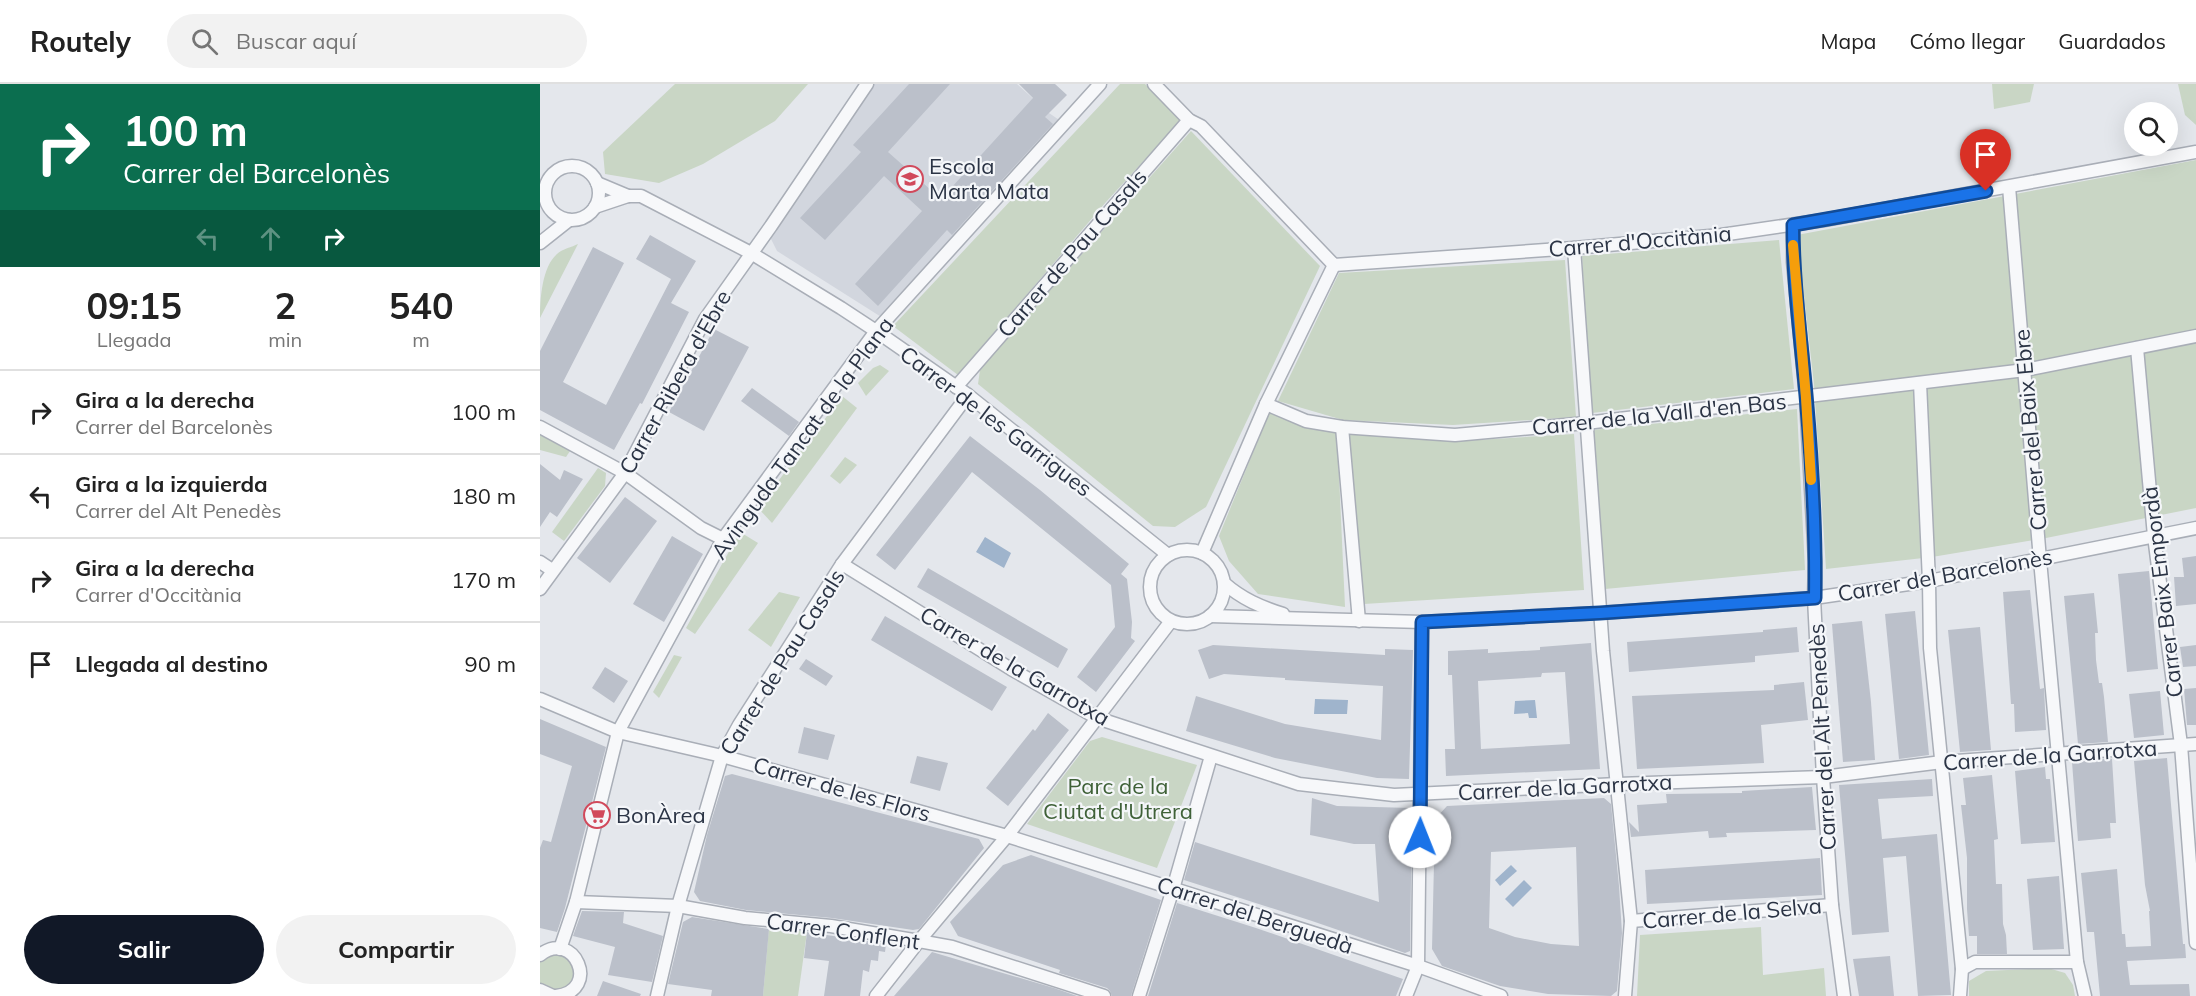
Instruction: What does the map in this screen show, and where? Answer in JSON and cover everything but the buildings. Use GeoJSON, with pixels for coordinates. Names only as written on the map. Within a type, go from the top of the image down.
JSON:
{"type":"FeatureCollection","features":[{"type":"Feature","properties":{"kind":"street","name":"Carrer Ribera d'Ebre"},"geometry":{"type":"LineString","coordinates":[[540,589],[625,473],[705,319],[867,84]]}},
{"type":"Feature","properties":{"kind":"street","name":"Avinguda Tancat de la Plana"},"geometry":{"type":"LineString","coordinates":[[560,949],[576,902],[618,732],[723,539],[876,332],[1100,84]]}},
{"type":"Feature","properties":{"kind":"street"},"geometry":{"type":"LineString","coordinates":[[1154,84],[1189,120],[1201,126],[1334,265],[1266,404],[1202,553]]}},
{"type":"Feature","properties":{"kind":"street","name":"Carrer de Pau Casals"},"geometry":{"type":"LineString","coordinates":[[956,387],[1189,120]]}},
{"type":"Feature","properties":{"kind":"street","name":"Carrer d'Occitània"},"geometry":{"type":"LineString","coordinates":[[1334,265],[1721,235],[1793,225],[2196,152]]}},
{"type":"Feature","properties":{"kind":"street"},"geometry":{"type":"LineString","coordinates":[[540,215],[545,198],[545,175],[560,168],[575,166],[589,171],[597,183],[599,196],[595,207],[588,215],[579,219],[569,220],[558,216],[550,208],[545,198]]}},
{"type":"Feature","properties":{"kind":"street","name":"Carrer de les Garrigues"},"geometry":{"type":"LineString","coordinates":[[597,183],[628,196],[641,196],[751,253],[841,308],[968,395],[1168,555]]}},
{"type":"Feature","properties":{"kind":"street","name":"Carrer del Baix Ebre"},"geometry":{"type":"LineString","coordinates":[[2009,187],[2077,962],[2085,996]]}},
{"type":"Feature","properties":{"kind":"street"},"geometry":{"type":"LineString","coordinates":[[595,207],[628,196]]}},
{"type":"Feature","properties":{"kind":"street"},"geometry":{"type":"LineString","coordinates":[[540,243],[569,220]]}},
{"type":"Feature","properties":{"kind":"street","name":"Carrer del Alt Penedès"},"geometry":{"type":"LineString","coordinates":[[1793,225],[1793,262],[1806,398],[1815,562],[1823,777],[1832,905],[1844,996]]}},
{"type":"Feature","properties":{"kind":"street"},"geometry":{"type":"LineString","coordinates":[[1574,248],[1600,613],[1631,921],[1625,996]]}},
{"type":"Feature","properties":{"kind":"street","name":"Carrer de la Vall d'en Bas"},"geometry":{"type":"LineString","coordinates":[[1266,404],[1306,421],[1342,427],[1455,435],[1806,398],[2025,370],[2196,336]]}},
{"type":"Feature","properties":{"kind":"street","name":"Carrer Baix Empordà"},"geometry":{"type":"LineString","coordinates":[[2137,348],[2154,536],[2181,745],[2196,943]]}},
{"type":"Feature","properties":{"kind":"street"},"geometry":{"type":"LineString","coordinates":[[1920,383],[1930,648],[1962,969],[1960,996]]}},
{"type":"Feature","properties":{"kind":"street","name":"Carrer de Pau Casals"},"geometry":{"type":"LineString","coordinates":[[657,996],[678,906],[722,756],[739,725],[842,564],[968,395]]}},
{"type":"Feature","properties":{"kind":"street"},"geometry":{"type":"LineString","coordinates":[[540,427],[625,473],[701,528],[723,539]]}},
{"type":"Feature","properties":{"kind":"street"},"geometry":{"type":"LineString","coordinates":[[1342,427],[1359,621]]}},
{"type":"Feature","properties":{"kind":"street","name":"Carrer del Barcelonès"},"geometry":{"type":"LineString","coordinates":[[1210,616],[1422,622],[1600,613],[1815,598],[1929,581],[2196,528]]}},
{"type":"Feature","properties":{"kind":"street"},"geometry":{"type":"LineString","coordinates":[[1185,550],[1202,553],[1217,565],[1224,583],[1221,601],[1210,616],[1191,624],[1171,621],[1160,613],[1153,602],[1150,589],[1152,576],[1158,564],[1168,555],[1185,550]]}},
{"type":"Feature","properties":{"kind":"street"},"geometry":{"type":"LineString","coordinates":[[540,562],[552,570]]}},
{"type":"Feature","properties":{"kind":"street","name":"Carrer de la Garrotxa"},"geometry":{"type":"LineString","coordinates":[[842,564],[1011,669],[1097,718],[1299,784],[1394,795],[1421,795],[1618,784],[1823,777],[1942,762],[2196,744]]}},
{"type":"Feature","properties":{"kind":"street","name":"Carrer del Barcelonès"},"geometry":{"type":"LineString","coordinates":[[1224,583],[1237,595],[1261,607],[1296,619]]}},
{"type":"Feature","properties":{"kind":"street"},"geometry":{"type":"LineString","coordinates":[[876,996],[1007,836],[1171,621]]}},
{"type":"Feature","properties":{"kind":"street"},"geometry":{"type":"LineString","coordinates":[[1406,996],[1418,966],[1422,622]]}},
{"type":"Feature","properties":{"kind":"street","name":"Carrer de les Flors"},"geometry":{"type":"LineString","coordinates":[[540,699],[618,732],[722,756],[1007,836]]}},
{"type":"Feature","properties":{"kind":"street"},"geometry":{"type":"LineString","coordinates":[[1139,996],[1173,889],[1211,756]]}},
{"type":"Feature","properties":{"kind":"street","name":"Carrer del Berguedà"},"geometry":{"type":"LineString","coordinates":[[1007,836],[1418,966],[1501,996]]}},
{"type":"Feature","properties":{"kind":"street","name":"Carrer Conflent"},"geometry":{"type":"LineString","coordinates":[[576,902],[678,906],[745,918],[831,926],[919,941],[952,947],[1104,996]]}},
{"type":"Feature","properties":{"kind":"street","name":"Carrer de la Selva"},"geometry":{"type":"LineString","coordinates":[[1631,921],[1832,905]]}},
{"type":"Feature","properties":{"kind":"street"},"geometry":{"type":"LineString","coordinates":[[540,955],[550,950],[560,949],[572,954],[579,966],[576,993],[547,994]]}},
{"type":"Feature","properties":{"kind":"street"},"geometry":{"type":"LineString","coordinates":[[1962,969],[1975,962],[2077,962]]}},
{"type":"Feature","properties":{"kind":"shaded area","name":"Escola Marta Mata"},"geometry":{"type":"Polygon","coordinates":[[[872,84],[1017,84],[1065,124],[886,320],[777,251],[769,235],[872,84]]]}},
{"type":"Feature","properties":{"kind":"green space"},"geometry":{"type":"Polygon","coordinates":[[[675,84],[808,84],[775,121],[703,164],[659,183],[605,174],[603,152],[675,84]]]}},
{"type":"Feature","properties":{"kind":"green space"},"geometry":{"type":"Polygon","coordinates":[[[1120,84],[1145,84],[1182,119],[1106,202],[958,375],[893,326],[1120,84]]]}},
{"type":"Feature","properties":{"kind":"green space"},"geometry":{"type":"Polygon","coordinates":[[[1992,84],[2034,84],[2030,102],[1994,109],[1992,84]]]}},
{"type":"Feature","properties":{"kind":"green space"},"geometry":{"type":"Polygon","coordinates":[[[2178,84],[2196,84],[2196,125],[2185,115],[2178,84]]]}},
{"type":"Feature","properties":{"kind":"green space"},"geometry":{"type":"Polygon","coordinates":[[[1191,131],[1320,266],[1206,507],[1175,527],[1153,526],[978,384],[980,370],[999,347],[1191,131]]]}},
{"type":"Feature","properties":{"kind":"green space"},"geometry":{"type":"Polygon","coordinates":[[[2196,160],[2196,508],[2046,538],[1932,557],[1826,569],[1814,384],[1797,235],[2196,160]]]}},
{"type":"Feature","properties":{"kind":"green space"},"geometry":{"type":"Polygon","coordinates":[[[1779,240],[1794,389],[1592,413],[1582,256],[1779,240]]]}},
{"type":"Feature","properties":{"kind":"green space"},"geometry":{"type":"Polygon","coordinates":[[[578,244],[540,318],[541,293],[548,267],[559,252],[578,244]]]}},
{"type":"Feature","properties":{"kind":"green space"},"geometry":{"type":"Polygon","coordinates":[[[1565,260],[1576,417],[1453,425],[1343,420],[1278,401],[1339,273],[1565,260]]]}},
{"type":"Feature","properties":{"kind":"green space"},"geometry":{"type":"Polygon","coordinates":[[[880,365],[889,371],[866,396],[858,383],[873,368],[880,365]]]}},
{"type":"Feature","properties":{"kind":"green space"},"geometry":{"type":"Polygon","coordinates":[[[842,396],[857,408],[772,523],[758,508],[842,396]]]}},
{"type":"Feature","properties":{"kind":"green space"},"geometry":{"type":"Polygon","coordinates":[[[1797,409],[1805,570],[1605,589],[1592,430],[1797,409]]]}},
{"type":"Feature","properties":{"kind":"green space"},"geometry":{"type":"Polygon","coordinates":[[[1269,413],[1337,431],[1345,607],[1258,594],[1229,561],[1219,536],[1269,413]]]}},
{"type":"Feature","properties":{"kind":"green space"},"geometry":{"type":"Polygon","coordinates":[[[1349,434],[1461,441],[1574,434],[1584,590],[1364,604],[1349,434]]]}},
{"type":"Feature","properties":{"kind":"green space"},"geometry":{"type":"Polygon","coordinates":[[[540,435],[570,451],[566,457],[540,450],[540,435]]]}},
{"type":"Feature","properties":{"kind":"green space"},"geometry":{"type":"Polygon","coordinates":[[[845,457],[857,465],[840,484],[830,476],[845,457]]]}},
{"type":"Feature","properties":{"kind":"green space"},"geometry":{"type":"Polygon","coordinates":[[[598,468],[606,473],[605,486],[564,541],[552,532],[598,468]]]}},
{"type":"Feature","properties":{"kind":"green space"},"geometry":{"type":"Polygon","coordinates":[[[740,532],[758,543],[695,634],[686,628],[740,532]]]}},
{"type":"Feature","properties":{"kind":"green space"},"geometry":{"type":"Polygon","coordinates":[[[779,592],[800,597],[771,647],[748,630],[779,592]]]}},
{"type":"Feature","properties":{"kind":"green space"},"geometry":{"type":"Polygon","coordinates":[[[674,655],[682,657],[659,698],[653,692],[674,655]]]}},
{"type":"Feature","properties":{"kind":"green space","name":"Parc de la Ciutat d'Utrera"},"geometry":{"type":"Polygon","coordinates":[[[1102,737],[1197,765],[1157,868],[1027,824],[1090,741],[1102,737]]]}},
{"type":"Feature","properties":{"kind":"green space"},"geometry":{"type":"Polygon","coordinates":[[[769,927],[807,932],[798,996],[763,996],[769,927]]]}},
{"type":"Feature","properties":{"kind":"green space"},"geometry":{"type":"Polygon","coordinates":[[[1761,927],[1763,975],[1824,968],[1826,996],[1637,996],[1640,935],[1761,927]]]}},
{"type":"Feature","properties":{"kind":"green space"},"geometry":{"type":"Polygon","coordinates":[[[550,953],[560,954],[567,958],[575,968],[573,981],[559,992],[540,984],[540,961],[550,953]]]}},
{"type":"Feature","properties":{"kind":"green space"},"geometry":{"type":"Polygon","coordinates":[[[2048,968],[2065,973],[2073,985],[2075,996],[1969,996],[1969,981],[1986,971],[2048,968]]]}},
{"type":"Feature","properties":{"kind":"water"},"geometry":{"type":"Polygon","coordinates":[[[985,537],[1011,553],[1004,568],[976,552],[985,537]]]}},
{"type":"Feature","properties":{"kind":"water"},"geometry":{"type":"Polygon","coordinates":[[[1315,699],[1348,700],[1347,714],[1314,714],[1315,699]]]}},
{"type":"Feature","properties":{"kind":"water"},"geometry":{"type":"Polygon","coordinates":[[[1535,700],[1537,718],[1529,718],[1528,713],[1514,714],[1515,701],[1535,700]]]}},
{"type":"Feature","properties":{"kind":"water"},"geometry":{"type":"Polygon","coordinates":[[[1511,865],[1517,871],[1500,886],[1495,880],[1511,865]]]}},
{"type":"Feature","properties":{"kind":"water"},"geometry":{"type":"Polygon","coordinates":[[[1524,880],[1532,888],[1513,907],[1505,899],[1524,880]]]}},
{"type":"Feature","properties":{"kind":"slow traffic"},"geometry":{"type":"LineString","coordinates":[[1793,245],[1811,480]]}},
{"type":"Feature","properties":{"kind":"place","name":"Escola Marta Mata"},"geometry":{"type":"Point","coordinates":[910,179]}},
{"type":"Feature","properties":{"kind":"place","name":"BonÀrea"},"geometry":{"type":"Point","coordinates":[597,815]}},
{"type":"Feature","properties":{"kind":"route"},"geometry":{"type":"LineString","coordinates":[[1420,837],[1422,622],[1600,613],[1815,598],[1806,398],[1793,262],[1793,225],[1986,191]]}}]}
